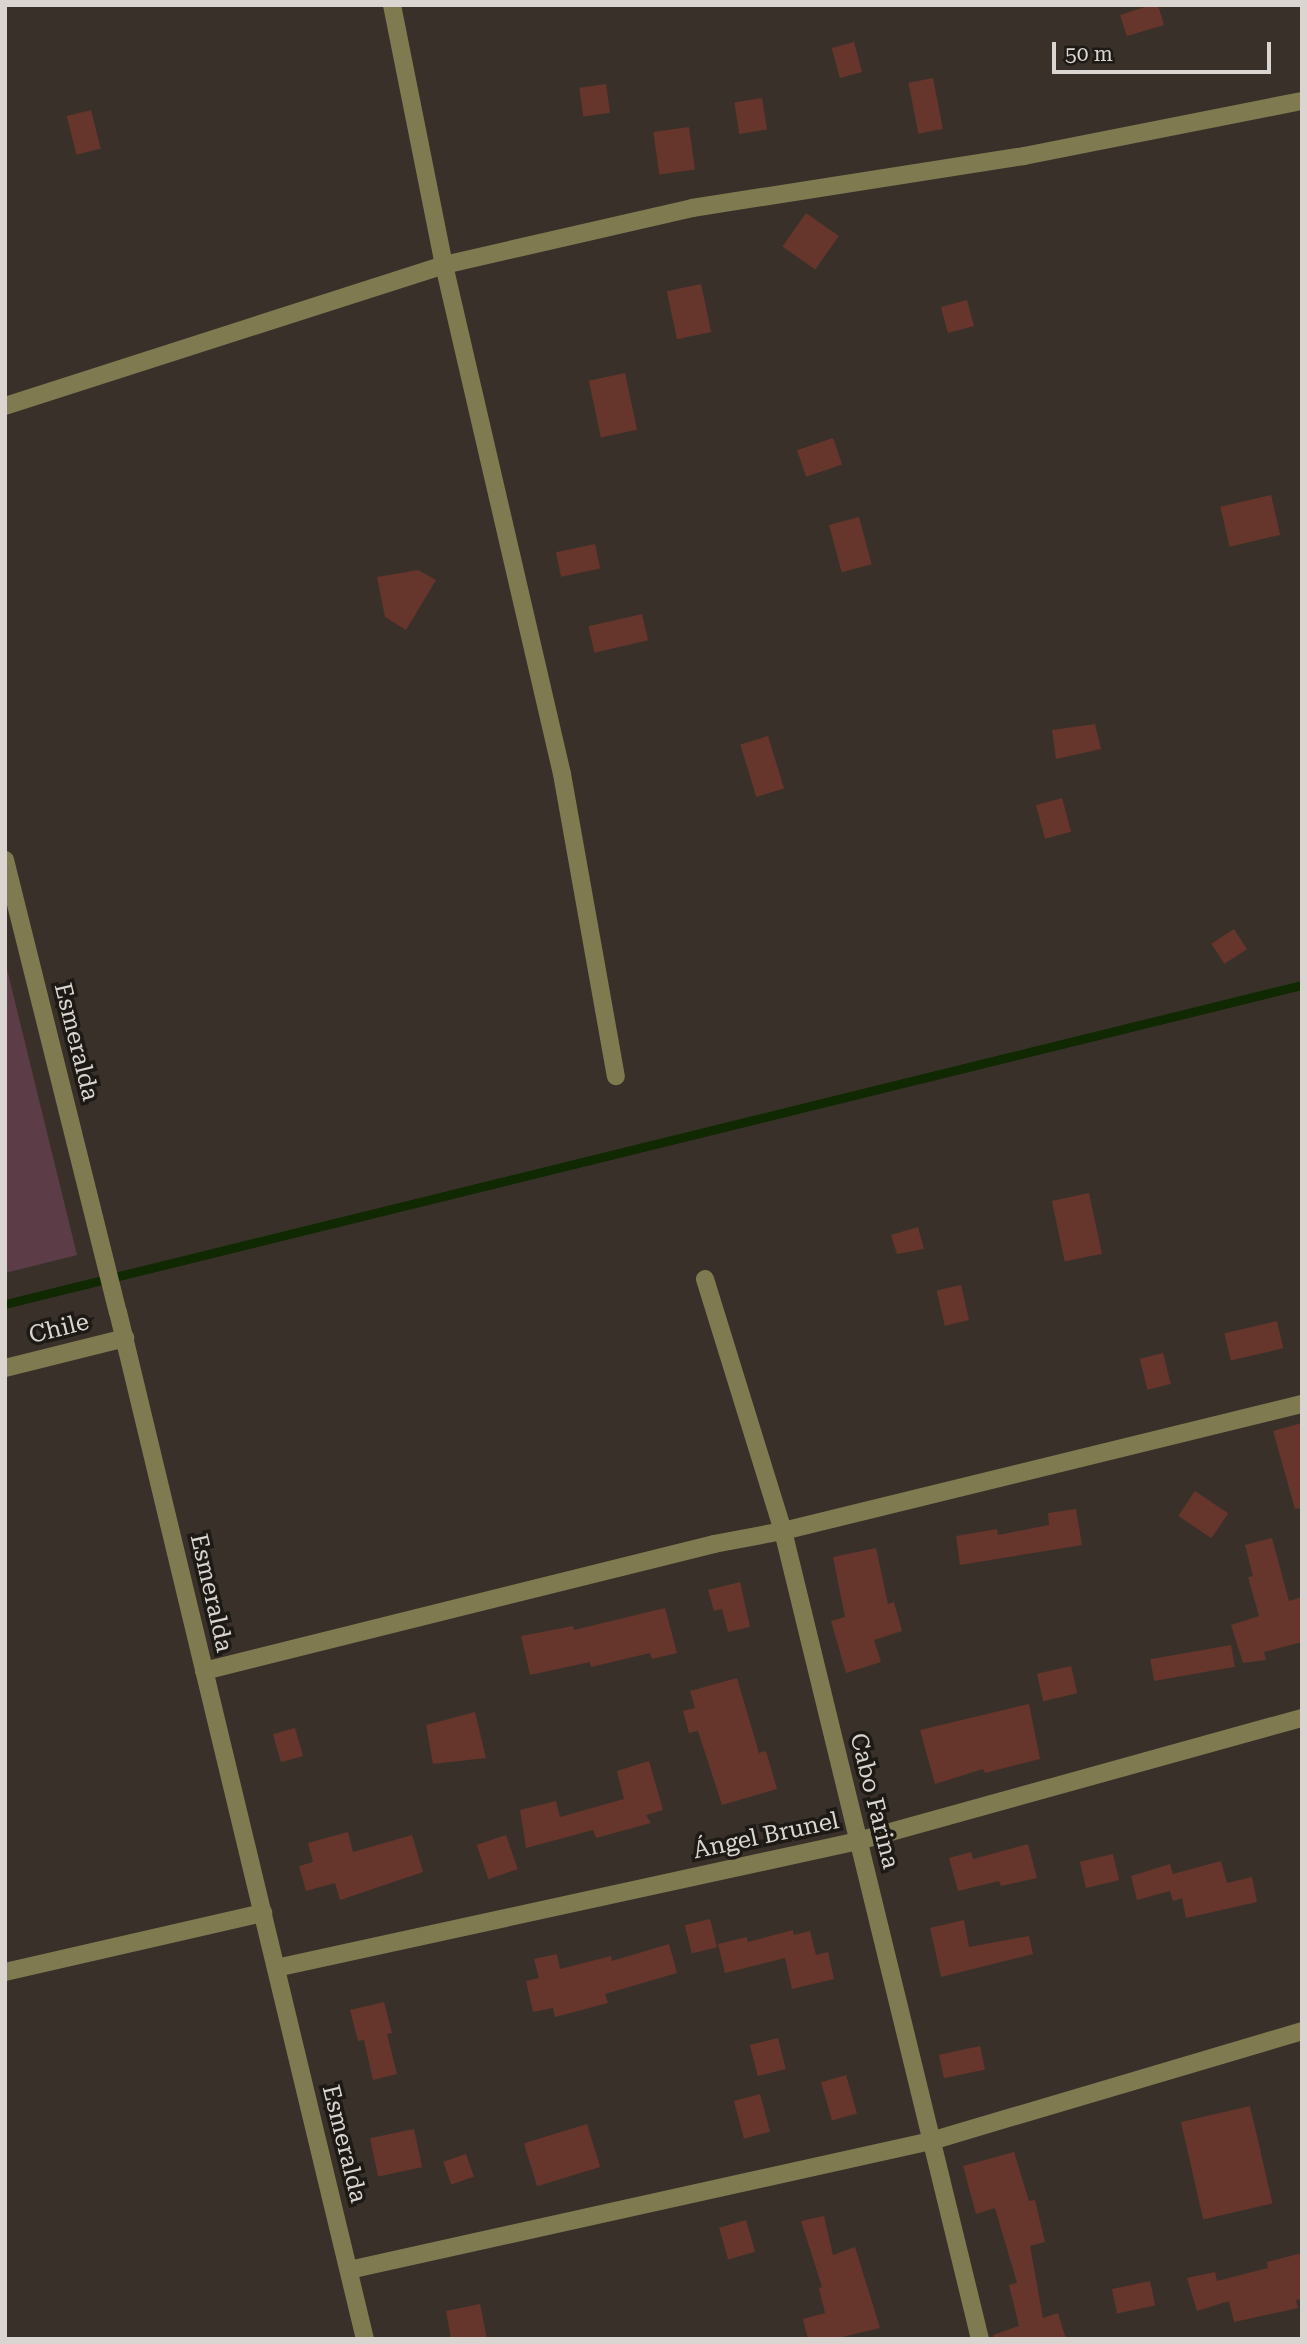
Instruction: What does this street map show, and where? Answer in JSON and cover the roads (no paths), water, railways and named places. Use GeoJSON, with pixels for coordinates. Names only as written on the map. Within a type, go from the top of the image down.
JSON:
{"type":"FeatureCollection","features":[{"type":"Feature","properties":{"kind":"street"},"geometry":{"type":"LineString","coordinates":[[392,5],[444,265],[562,774],[616,1076]]}},
{"type":"Feature","properties":{"kind":"street"},"geometry":{"type":"LineString","coordinates":[[5,406],[444,265],[692,208],[1024,156],[1302,101]]}},
{"type":"Feature","properties":{"kind":"street","name":"Esmeralda"},"geometry":{"type":"LineString","coordinates":[[5,860],[11,908],[125,1338],[365,2339]]}},
{"type":"Feature","properties":{"kind":"street","name":"Cabo Farina"},"geometry":{"type":"LineString","coordinates":[[705,1279],[783,1531],[980,2339]]}},
{"type":"Feature","properties":{"kind":"street","name":"Chile"},"geometry":{"type":"LineString","coordinates":[[5,1368],[125,1338]]}},
{"type":"Feature","properties":{"kind":"street"},"geometry":{"type":"LineString","coordinates":[[204,1671],[1302,1404]]}},
{"type":"Feature","properties":{"kind":"street","name":"Ángel Brunel"},"geometry":{"type":"LineString","coordinates":[[276,1968],[858,1841],[1302,1718]]}},
{"type":"Feature","properties":{"kind":"street"},"geometry":{"type":"LineString","coordinates":[[5,1972],[262,1913]]}},
{"type":"Feature","properties":{"kind":"street"},"geometry":{"type":"LineString","coordinates":[[349,2270],[931,2141],[1302,2031]]}},
{"type":"Feature","properties":{"kind":"waterway"},"geometry":{"type":"LineString","coordinates":[[5,1304],[1302,985]]}}]}
